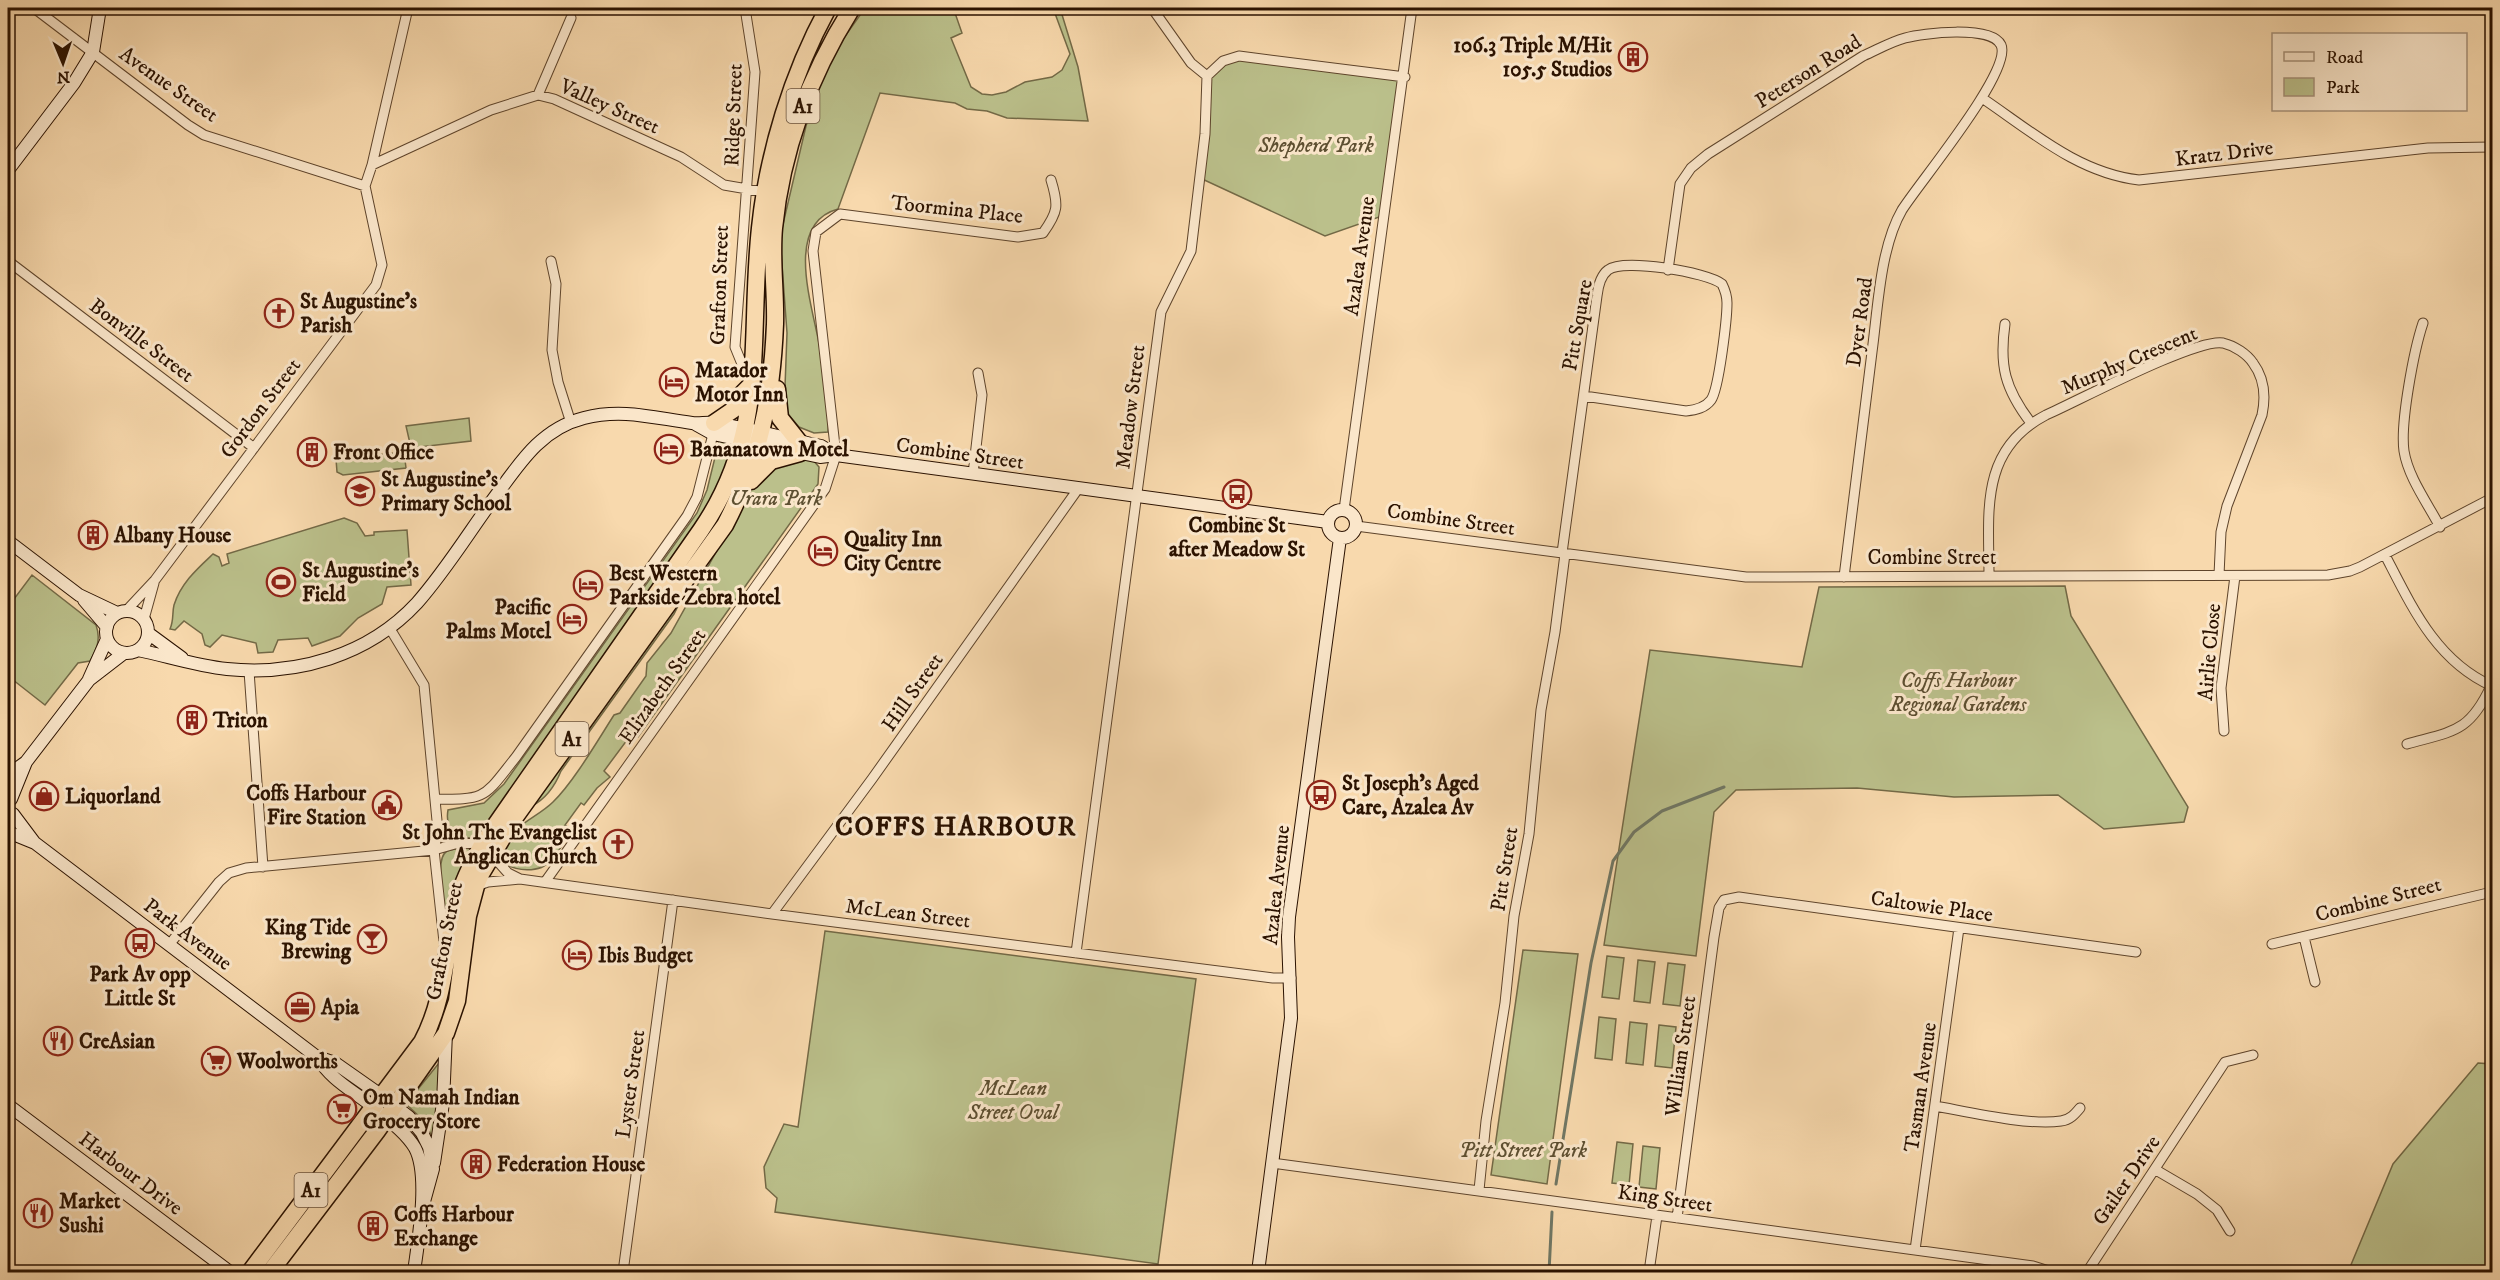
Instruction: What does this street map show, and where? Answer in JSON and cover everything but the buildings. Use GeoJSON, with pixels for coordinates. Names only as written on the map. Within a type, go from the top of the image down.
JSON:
{"type":"FeatureCollection","features":[{"type":"Feature","properties":{"kind":"highway","name":"A1"},"geometry":{"type":"LineString","coordinates":[[765,192],[786,106],[810,43],[828,8]]}},
{"type":"Feature","properties":{"kind":"highway","name":"Grafton Street"},"geometry":{"type":"LineString","coordinates":[[250,1272],[446,1033],[457,1001],[468,916],[488,849],[714,512],[752,437],[769,389],[775,323],[773,266],[776,212],[787,155],[806,97],[827,48],[852,8]]}},
{"type":"Feature","properties":{"kind":"highway","name":"Grafton Street"},"geometry":{"type":"LineString","coordinates":[[270,1272],[384,1107],[430,1027],[438,1005],[458,898],[464,880],[513,820],[719,533],[744,488],[752,437],[747,382],[765,192]]}},
{"type":"Feature","properties":{"kind":"highway"},"geometry":{"type":"LineString","coordinates":[[744,488],[771,461],[800,447],[778,413],[776,398],[780,332],[775,323]]}},
{"type":"Feature","properties":{"kind":"highway"},"geometry":{"type":"LineString","coordinates":[[714,429],[733,410],[747,382]]}},
{"type":"Feature","properties":{"kind":"street","name":"Avenue Street"},"geometry":{"type":"LineString","coordinates":[[34,8],[204,135],[365,186]]}},
{"type":"Feature","properties":{"kind":"street"},"geometry":{"type":"LineString","coordinates":[[8,170],[74,83],[93,52],[100,8]]}},
{"type":"Feature","properties":{"kind":"street"},"geometry":{"type":"LineString","coordinates":[[365,186],[372,165],[408,8]]}},
{"type":"Feature","properties":{"kind":"street","name":"Ridge Street"},"geometry":{"type":"LineString","coordinates":[[745,8],[755,72],[747,189]]}},
{"type":"Feature","properties":{"kind":"street"},"geometry":{"type":"LineString","coordinates":[[1152,8],[1191,63],[1207,76],[1223,61],[1239,56],[1405,77]]}},
{"type":"Feature","properties":{"kind":"street","name":"Azalea Avenue"},"geometry":{"type":"LineString","coordinates":[[1344,510],[1405,77],[1412,8]]}},
{"type":"Feature","properties":{"kind":"street"},"geometry":{"type":"LineString","coordinates":[[538,95],[571,18]]}},
{"type":"Feature","properties":{"kind":"street","name":"Peterson Road"},"geometry":{"type":"LineString","coordinates":[[1668,270],[1677,195],[1684,176],[1691,168],[1708,154],[1863,56],[1904,38],[1924,34],[1963,33],[1994,38],[2002,48],[2002,54],[1982,98]]}},
{"type":"Feature","properties":{"kind":"street","name":"Meadow Street"},"geometry":{"type":"LineString","coordinates":[[1076,953],[1161,312],[1191,251],[1205,134],[1207,76]]}},
{"type":"Feature","properties":{"kind":"street","name":"Valley Street"},"geometry":{"type":"LineString","coordinates":[[372,165],[491,110],[538,95],[554,99],[681,157],[724,185],[765,192]]}},
{"type":"Feature","properties":{"kind":"street","name":"Kratz Drive"},"geometry":{"type":"LineString","coordinates":[[1982,98],[2076,161],[2118,178],[2139,180],[2428,148],[2493,147]]}},
{"type":"Feature","properties":{"kind":"street","name":"Dyer Road"},"geometry":{"type":"LineString","coordinates":[[1844,577],[1875,327],[1892,235],[1902,210],[1982,98]]}},
{"type":"Feature","properties":{"kind":"street","name":"Toormina Place"},"geometry":{"type":"LineString","coordinates":[[816,232],[840,214],[1018,237],[1042,233],[1055,216],[1055,194],[1051,180]]}},
{"type":"Feature","properties":{"kind":"street","name":"Gordon Street"},"geometry":{"type":"LineString","coordinates":[[122,612],[155,580],[369,296],[379,277],[381,260],[365,186]]}},
{"type":"Feature","properties":{"kind":"street","name":"Grafton Street"},"geometry":{"type":"LineString","coordinates":[[747,189],[735,348],[747,382]]}},
{"type":"Feature","properties":{"kind":"street","name":"Elizabeth Street"},"geometry":{"type":"LineString","coordinates":[[545,882],[825,489],[836,455],[813,252],[816,232]]}},
{"type":"Feature","properties":{"kind":"street","name":"Bonville Street"},"geometry":{"type":"LineString","coordinates":[[8,261],[254,448]]}},
{"type":"Feature","properties":{"kind":"street"},"geometry":{"type":"LineString","coordinates":[[551,261],[556,284],[552,350],[558,382],[571,423]]}},
{"type":"Feature","properties":{"kind":"street","name":"Pitt Square"},"geometry":{"type":"LineString","coordinates":[[1564,554],[1584,396],[1598,286],[1602,277],[1608,270],[1624,265],[1709,277],[1722,284],[1726,308],[1716,387],[1709,402],[1696,410],[1686,411],[1584,396]]}},
{"type":"Feature","properties":{"kind":"street"},"geometry":{"type":"LineString","coordinates":[[2423,323],[2416,345],[2404,451],[2411,470],[2440,526]]}},
{"type":"Feature","properties":{"kind":"street"},"geometry":{"type":"LineString","coordinates":[[2005,324],[2002,344],[2004,374],[2016,404],[2031,423]]}},
{"type":"Feature","properties":{"kind":"street","name":"Murphy Crescent"},"geometry":{"type":"LineString","coordinates":[[1989,576],[1989,507],[1994,474],[2007,446],[2031,423],[2194,347],[2223,343],[2238,349],[2249,357],[2264,382],[2265,400],[2262,415],[2227,506],[2221,532],[2219,575]]}},
{"type":"Feature","properties":{"kind":"street"},"geometry":{"type":"LineString","coordinates":[[974,474],[982,395],[978,373]]}},
{"type":"Feature","properties":{"kind":"street","name":"Combine Street"},"geometry":{"type":"LineString","coordinates":[[138,650],[224,669],[249,671],[298,668],[350,651],[389,627],[427,590],[528,451],[538,441],[585,418],[617,413],[640,413],[800,447],[821,446],[836,455],[1328,522]]}},
{"type":"Feature","properties":{"kind":"street"},"geometry":{"type":"LineString","coordinates":[[435,799],[476,798],[493,786],[516,757],[687,516],[697,497],[714,429]]}},
{"type":"Feature","properties":{"kind":"street","name":"Hill Street"},"geometry":{"type":"LineString","coordinates":[[772,914],[879,770],[1078,489]]}},
{"type":"Feature","properties":{"kind":"street","name":"Combine Street"},"geometry":{"type":"LineString","coordinates":[[1356,526],[1722,575],[1844,577],[2340,574],[2385,555],[2493,498]]}},
{"type":"Feature","properties":{"kind":"street"},"geometry":{"type":"LineString","coordinates":[[1340,538],[1330,532],[1328,522],[1333,514],[1344,510]]}},
{"type":"Feature","properties":{"kind":"street","name":"Combine Street"},"geometry":{"type":"LineString","coordinates":[[1340,538],[1352,534],[1356,526],[1354,516],[1344,510]]}},
{"type":"Feature","properties":{"kind":"street","name":"Azalea Avenue"},"geometry":{"type":"LineString","coordinates":[[1258,1272],[1289,1040],[1292,998],[1287,937],[1289,916],[1340,538]]}},
{"type":"Feature","properties":{"kind":"street"},"geometry":{"type":"LineString","coordinates":[[8,541],[79,595],[122,612],[133,612],[144,619],[148,633],[146,641],[138,650],[124,653],[89,680],[26,762],[9,796],[10,819]]}},
{"type":"Feature","properties":{"kind":"street","name":"Pitt Street"},"geometry":{"type":"LineString","coordinates":[[1479,1190],[1486,1121],[1505,1003],[1514,916],[1529,834],[1541,710],[1555,632],[1564,554]]}},
{"type":"Feature","properties":{"kind":"street"},"geometry":{"type":"LineString","coordinates":[[2385,555],[2431,637],[2459,666],[2492,686],[2481,708],[2468,723],[2451,732],[2407,744]]}},
{"type":"Feature","properties":{"kind":"street","name":"Airlie Close"},"geometry":{"type":"LineString","coordinates":[[2224,731],[2221,688],[2235,576]]}},
{"type":"Feature","properties":{"kind":"street","name":"Gordon Street"},"geometry":{"type":"LineString","coordinates":[[144,619],[155,580]]}},
{"type":"Feature","properties":{"kind":"street"},"geometry":{"type":"LineString","coordinates":[[79,595],[107,633],[114,648],[124,653]]}},
{"type":"Feature","properties":{"kind":"street"},"geometry":{"type":"LineString","coordinates":[[89,680],[107,633],[122,612]]}},
{"type":"Feature","properties":{"kind":"street"},"geometry":{"type":"LineString","coordinates":[[389,627],[424,685],[438,831],[434,850],[446,966]]}},
{"type":"Feature","properties":{"kind":"street"},"geometry":{"type":"LineString","coordinates":[[148,633],[186,660]]}},
{"type":"Feature","properties":{"kind":"street"},"geometry":{"type":"LineString","coordinates":[[249,671],[263,867]]}},
{"type":"Feature","properties":{"kind":"street"},"geometry":{"type":"LineString","coordinates":[[8,775],[26,762]]}},
{"type":"Feature","properties":{"kind":"street","name":"Park Avenue"},"geometry":{"type":"LineString","coordinates":[[10,819],[35,843],[317,1057],[335,1063],[384,1107],[416,1150],[421,1175],[422,1209]]}},
{"type":"Feature","properties":{"kind":"street","name":"Park Avenue"},"geometry":{"type":"LineString","coordinates":[[8,832],[35,843]]}},
{"type":"Feature","properties":{"kind":"street"},"geometry":{"type":"LineString","coordinates":[[169,945],[219,882],[229,873],[263,867],[434,850],[455,844],[488,849],[508,873],[520,879]]}},
{"type":"Feature","properties":{"kind":"street","name":"McLean Street"},"geometry":{"type":"LineString","coordinates":[[476,886],[488,882],[520,879],[772,914],[1273,978],[1290,978]]}},
{"type":"Feature","properties":{"kind":"street","name":"Combine Street"},"geometry":{"type":"LineString","coordinates":[[2272,944],[2493,891]]}},
{"type":"Feature","properties":{"kind":"street","name":"Caltowie Place"},"geometry":{"type":"LineString","coordinates":[[1724,900],[1739,897],[2136,952]]}},
{"type":"Feature","properties":{"kind":"street","name":"Lyster Street"},"geometry":{"type":"LineString","coordinates":[[623,1272],[673,900]]}},
{"type":"Feature","properties":{"kind":"street","name":"William Street"},"geometry":{"type":"LineString","coordinates":[[1677,1218],[1714,937],[1719,908],[1724,900]]}},
{"type":"Feature","properties":{"kind":"street","name":"Tasman Avenue"},"geometry":{"type":"LineString","coordinates":[[1915,1250],[1959,928]]}},
{"type":"Feature","properties":{"kind":"street"},"geometry":{"type":"LineString","coordinates":[[2304,937],[2314,981]]}},
{"type":"Feature","properties":{"kind":"street"},"geometry":{"type":"LineString","coordinates":[[433,1169],[443,1103],[446,1033]]}},
{"type":"Feature","properties":{"kind":"street","name":"Gailer Drive"},"geometry":{"type":"LineString","coordinates":[[2087,1272],[2225,1062],[2253,1055]]}},
{"type":"Feature","properties":{"kind":"street","name":"Harbour Drive"},"geometry":{"type":"LineString","coordinates":[[8,1105],[230,1272]]}},
{"type":"Feature","properties":{"kind":"street"},"geometry":{"type":"LineString","coordinates":[[1935,1106],[2039,1122],[2063,1121],[2073,1117],[2080,1108]]}},
{"type":"Feature","properties":{"kind":"street","name":"Park Avenue"},"geometry":{"type":"LineString","coordinates":[[384,1107],[409,1117],[422,1133],[429,1147],[433,1169],[422,1209]]}},
{"type":"Feature","properties":{"kind":"street","name":"King Street"},"geometry":{"type":"LineString","coordinates":[[1272,1163],[2033,1266],[2052,1272]]}},
{"type":"Feature","properties":{"kind":"street"},"geometry":{"type":"LineString","coordinates":[[2156,1170],[2197,1194],[2217,1210],[2230,1231]]}},
{"type":"Feature","properties":{"kind":"street"},"geometry":{"type":"LineString","coordinates":[[414,1272],[422,1209]]}},
{"type":"Feature","properties":{"kind":"street"},"geometry":{"type":"LineString","coordinates":[[1649,1272],[1657,1215]]}},
{"type":"Feature","properties":{"kind":"green space"},"geometry":{"type":"Polygon","coordinates":[[[865,8],[968,8],[955,13],[962,33],[951,38],[971,87],[982,94],[992,95],[1006,92],[1025,82],[1052,77],[1062,70],[1070,54],[1053,8],[1060,8],[1078,67],[1088,121],[1007,118],[987,111],[967,109],[955,103],[880,93],[838,209],[821,218],[811,232],[806,250],[808,292],[820,349],[828,411],[828,432],[814,433],[799,427],[787,413],[785,387],[787,333],[780,237],[806,126],[829,59],[865,8]]]}},
{"type":"Feature","properties":{"kind":"green space","name":"Shepherd Park"},"geometry":{"type":"Polygon","coordinates":[[[1239,56],[1405,77],[1385,215],[1325,236],[1200,178],[1207,76],[1239,56]]]}},
{"type":"Feature","properties":{"kind":"green space"},"geometry":{"type":"Polygon","coordinates":[[[469,418],[471,441],[411,448],[406,426],[469,418]]]}},
{"type":"Feature","properties":{"kind":"green space"},"geometry":{"type":"Polygon","coordinates":[[[723,440],[729,447],[728,463],[700,522],[486,826],[470,838],[459,836],[449,826],[448,810],[484,803],[504,784],[697,513],[707,490],[719,441],[723,440]]]}},
{"type":"Feature","properties":{"kind":"green space"},"geometry":{"type":"Polygon","coordinates":[[[404,452],[406,468],[343,475],[337,472],[336,459],[404,452]]]}},
{"type":"Feature","properties":{"kind":"green space","name":"Urara Park"},"geometry":{"type":"Polygon","coordinates":[[[789,459],[813,460],[819,467],[818,484],[638,737],[630,736],[604,771],[610,777],[597,788],[584,805],[581,803],[565,825],[572,830],[556,854],[544,866],[531,870],[509,866],[502,856],[507,841],[518,828],[547,808],[569,784],[614,715],[620,713],[646,676],[647,663],[671,633],[755,482],[789,459]]]}},
{"type":"Feature","properties":{"kind":"green space","name":"St Augustine's Field"},"geometry":{"type":"Polygon","coordinates":[[[344,518],[357,523],[365,536],[374,535],[374,532],[407,530],[411,585],[387,587],[382,604],[358,618],[340,636],[312,646],[308,638],[278,640],[273,652],[258,653],[256,643],[222,635],[210,647],[205,645],[202,634],[184,621],[175,630],[170,629],[174,605],[181,590],[190,577],[213,554],[219,557],[222,566],[229,563],[227,554],[344,518]]]}},
{"type":"Feature","properties":{"kind":"green space"},"geometry":{"type":"Polygon","coordinates":[[[32,575],[96,625],[98,635],[96,648],[90,661],[78,663],[45,705],[8,676],[8,607],[32,575]]]}},
{"type":"Feature","properties":{"kind":"green space","name":"Coffs Harbour Regional Gardens"},"geometry":{"type":"Polygon","coordinates":[[[2065,586],[2071,616],[2188,807],[2184,822],[2104,829],[2058,795],[1954,797],[1857,788],[1736,790],[1714,812],[1696,956],[1604,945],[1650,650],[1802,667],[1819,587],[2065,586]]]}},
{"type":"Feature","properties":{"kind":"green space"},"geometry":{"type":"Polygon","coordinates":[[[686,590],[674,614],[561,771],[553,787],[532,806],[686,590]]]}},
{"type":"Feature","properties":{"kind":"green space"},"geometry":{"type":"Polygon","coordinates":[[[471,847],[460,870],[447,910],[441,877],[443,855],[449,850],[471,847]]]}},
{"type":"Feature","properties":{"kind":"green space","name":"McLean Street Oval"},"geometry":{"type":"Polygon","coordinates":[[[825,931],[1196,979],[1158,1264],[775,1212],[777,1198],[766,1188],[764,1167],[784,1124],[798,1127],[825,931]]]}},
{"type":"Feature","properties":{"kind":"green space","name":"Pitt Street Park"},"geometry":{"type":"Polygon","coordinates":[[[1523,950],[1578,954],[1547,1184],[1491,1175],[1523,950]]]}},
{"type":"Feature","properties":{"kind":"green space"},"geometry":{"type":"Polygon","coordinates":[[[1607,956],[1624,958],[1619,999],[1602,997],[1607,956]]]}},
{"type":"Feature","properties":{"kind":"green space"},"geometry":{"type":"Polygon","coordinates":[[[1638,960],[1655,962],[1650,1003],[1634,1001],[1638,960]]]}},
{"type":"Feature","properties":{"kind":"green space"},"geometry":{"type":"Polygon","coordinates":[[[1668,963],[1685,965],[1680,1006],[1663,1004],[1668,963]]]}},
{"type":"Feature","properties":{"kind":"green space"},"geometry":{"type":"Polygon","coordinates":[[[1599,1017],[1616,1019],[1612,1060],[1595,1058],[1599,1017]]]}},
{"type":"Feature","properties":{"kind":"green space"},"geometry":{"type":"Polygon","coordinates":[[[1630,1022],[1647,1024],[1643,1065],[1626,1063],[1630,1022]]]}},
{"type":"Feature","properties":{"kind":"green space"},"geometry":{"type":"Polygon","coordinates":[[[1659,1025],[1676,1027],[1672,1068],[1655,1066],[1659,1025]]]}},
{"type":"Feature","properties":{"kind":"green space"},"geometry":{"type":"Polygon","coordinates":[[[439,1063],[441,1075],[434,1140],[424,1121],[406,1104],[439,1063]]]}},
{"type":"Feature","properties":{"kind":"green space"},"geometry":{"type":"Polygon","coordinates":[[[2478,1063],[2492,1064],[2492,1272],[2348,1272],[2393,1164],[2478,1063]]]}},
{"type":"Feature","properties":{"kind":"green space"},"geometry":{"type":"Polygon","coordinates":[[[1617,1142],[1633,1144],[1629,1185],[1612,1183],[1617,1142]]]}},
{"type":"Feature","properties":{"kind":"green space"},"geometry":{"type":"Polygon","coordinates":[[[1643,1146],[1660,1148],[1656,1189],[1639,1187],[1643,1146]]]}},
{"type":"Feature","properties":{"kind":"waterway"},"geometry":{"type":"LineString","coordinates":[[1556,1184],[1591,963],[1613,861],[1634,832],[1662,811],[1724,787]]}},
{"type":"Feature","properties":{"kind":"waterway"},"geometry":{"type":"LineString","coordinates":[[1549,1272],[1552,1212]]}},
{"type":"Feature","properties":{"kind":"place","name":"106.3 Triple M/Hit 105.5 Studios"},"geometry":{"type":"Point","coordinates":[1633,57]}},
{"type":"Feature","properties":{"kind":"place","name":"St Augustine's Parish"},"geometry":{"type":"Point","coordinates":[279,313]}},
{"type":"Feature","properties":{"kind":"place","name":"Matador Motor Inn"},"geometry":{"type":"Point","coordinates":[674,382]}},
{"type":"Feature","properties":{"kind":"place","name":"Bananatown Motel"},"geometry":{"type":"Point","coordinates":[669,449]}},
{"type":"Feature","properties":{"kind":"place","name":"Front Office"},"geometry":{"type":"Point","coordinates":[312,452]}},
{"type":"Feature","properties":{"kind":"place","name":"St Augustine's Primary School"},"geometry":{"type":"Point","coordinates":[360,491]}},
{"type":"Feature","properties":{"kind":"place","name":"Combine St after Meadow St"},"geometry":{"type":"Point","coordinates":[1237,494]}},
{"type":"Feature","properties":{"kind":"place","name":"Albany House"},"geometry":{"type":"Point","coordinates":[93,535]}},
{"type":"Feature","properties":{"kind":"place","name":"Quality Inn City Centre"},"geometry":{"type":"Point","coordinates":[823,551]}},
{"type":"Feature","properties":{"kind":"place","name":"St Augustine's Field"},"geometry":{"type":"Point","coordinates":[281,582]}},
{"type":"Feature","properties":{"kind":"place","name":"Best Western Parkside Zebra hotel"},"geometry":{"type":"Point","coordinates":[588,585]}},
{"type":"Feature","properties":{"kind":"place","name":"Pacific Palms Motel"},"geometry":{"type":"Point","coordinates":[572,619]}},
{"type":"Feature","properties":{"kind":"place","name":"Triton"},"geometry":{"type":"Point","coordinates":[192,720]}},
{"type":"Feature","properties":{"kind":"place","name":"St Joseph's Aged Care, Azalea Av"},"geometry":{"type":"Point","coordinates":[1321,795]}},
{"type":"Feature","properties":{"kind":"place","name":"Liquorland"},"geometry":{"type":"Point","coordinates":[44,796]}},
{"type":"Feature","properties":{"kind":"place","name":"Coffs Harbour Fire Station"},"geometry":{"type":"Point","coordinates":[387,805]}},
{"type":"Feature","properties":{"kind":"place","name":"St John The Evangelist Anglican Church"},"geometry":{"type":"Point","coordinates":[618,844]}},
{"type":"Feature","properties":{"kind":"place","name":"King Tide Brewing"},"geometry":{"type":"Point","coordinates":[372,939]}},
{"type":"Feature","properties":{"kind":"place","name":"Park Av opp Little St"},"geometry":{"type":"Point","coordinates":[140,943]}},
{"type":"Feature","properties":{"kind":"place","name":"Ibis Budget"},"geometry":{"type":"Point","coordinates":[577,955]}},
{"type":"Feature","properties":{"kind":"place","name":"Apia"},"geometry":{"type":"Point","coordinates":[300,1007]}},
{"type":"Feature","properties":{"kind":"place","name":"CreAsian"},"geometry":{"type":"Point","coordinates":[58,1041]}},
{"type":"Feature","properties":{"kind":"place","name":"Woolworths"},"geometry":{"type":"Point","coordinates":[216,1061]}},
{"type":"Feature","properties":{"kind":"place","name":"Om Namah Indian Grocery Store"},"geometry":{"type":"Point","coordinates":[342,1109]}},
{"type":"Feature","properties":{"kind":"place","name":"Federation House"},"geometry":{"type":"Point","coordinates":[476,1164]}},
{"type":"Feature","properties":{"kind":"place","name":"Market Sushi"},"geometry":{"type":"Point","coordinates":[38,1213]}},
{"type":"Feature","properties":{"kind":"place","name":"Coffs Harbour Exchange"},"geometry":{"type":"Point","coordinates":[373,1226]}},
{"type":"Feature","properties":{"kind":"district","name":"COFFS HARBOUR"},"geometry":{"type":"Point","coordinates":[956,826]}}]}
